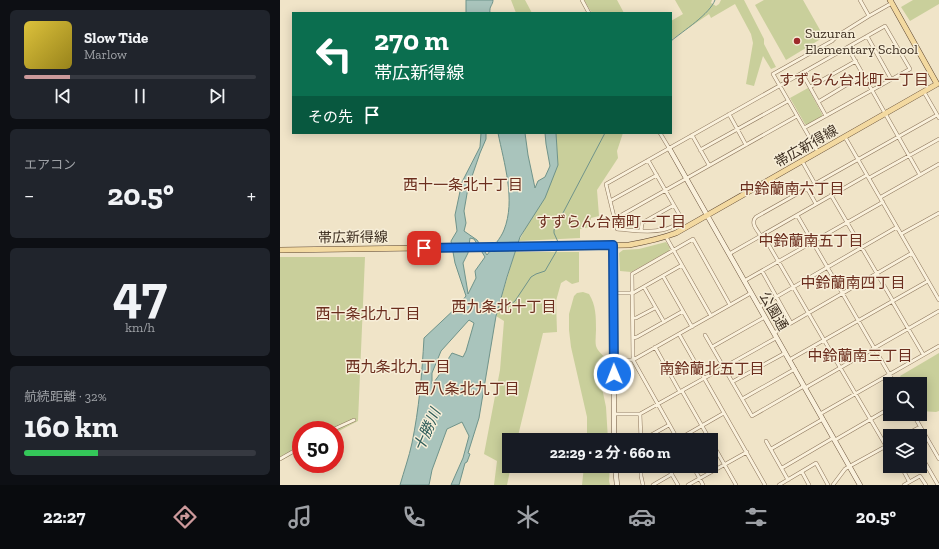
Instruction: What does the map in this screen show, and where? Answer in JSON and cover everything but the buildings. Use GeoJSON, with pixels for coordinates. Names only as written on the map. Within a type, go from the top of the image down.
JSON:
{"type":"FeatureCollection","features":[{"type":"Feature","properties":{"kind":"main road","name":"帯広新得線"},"geometry":{"type":"LineString","coordinates":[[280,250],[629,245],[666,237],[676,233],[938,85],[891,1]]}},
{"type":"Feature","properties":{"kind":"street"},"geometry":{"type":"LineString","coordinates":[[582,0],[588,12]]}},
{"type":"Feature","properties":{"kind":"street"},"geometry":{"type":"LineString","coordinates":[[860,0],[869,16]]}},
{"type":"Feature","properties":{"kind":"street"},"geometry":{"type":"LineString","coordinates":[[818,152],[774,74],[832,41],[837,36],[891,1]]}},
{"type":"Feature","properties":{"kind":"street"},"geometry":{"type":"LineString","coordinates":[[648,160],[683,221],[670,228],[650,232],[617,229],[606,184],[648,160],[669,148],[780,85],[886,26],[910,69],[804,128]]}},
{"type":"Feature","properties":{"kind":"street"},"geometry":{"type":"LineString","coordinates":[[867,36],[891,79]]}},
{"type":"Feature","properties":{"kind":"street"},"geometry":{"type":"LineString","coordinates":[[848,48],[920,175]]}},
{"type":"Feature","properties":{"kind":"street"},"geometry":{"type":"LineString","coordinates":[[810,87],[856,62]]}},
{"type":"Feature","properties":{"kind":"street"},"geometry":{"type":"LineString","coordinates":[[802,73],[826,116]]}},
{"type":"Feature","properties":{"kind":"street"},"geometry":{"type":"LineString","coordinates":[[818,102],[864,75]]}},
{"type":"Feature","properties":{"kind":"street"},"geometry":{"type":"LineString","coordinates":[[924,92],[939,118]]}},
{"type":"Feature","properties":{"kind":"street"},"geometry":{"type":"LineString","coordinates":[[700,150],[788,101]]}},
{"type":"Feature","properties":{"kind":"street"},"geometry":{"type":"LineString","coordinates":[[729,114],[746,145]]}},
{"type":"Feature","properties":{"kind":"street"},"geometry":{"type":"LineString","coordinates":[[883,437],[870,420],[779,262],[753,222],[756,217],[937,115]]}},
{"type":"Feature","properties":{"kind":"street"},"geometry":{"type":"LineString","coordinates":[[614,218],[797,116]]}},
{"type":"Feature","properties":{"kind":"street"},"geometry":{"type":"LineString","coordinates":[[661,134],[669,148]]}},
{"type":"Feature","properties":{"kind":"street"},"geometry":{"type":"LineString","coordinates":[[692,135],[709,165]]}},
{"type":"Feature","properties":{"kind":"street"},"geometry":{"type":"LineString","coordinates":[[846,136],[939,300]]}},
{"type":"Feature","properties":{"kind":"street"},"geometry":{"type":"LineString","coordinates":[[729,254],[831,195],[909,156],[939,139]]}},
{"type":"Feature","properties":{"kind":"street","name":"公園通"},"geometry":{"type":"LineString","coordinates":[[669,148],[860,485]]}},
{"type":"Feature","properties":{"kind":"street"},"geometry":{"type":"LineString","coordinates":[[802,161],[815,184]]}},
{"type":"Feature","properties":{"kind":"street"},"geometry":{"type":"LineString","coordinates":[[881,198],[939,164]]}},
{"type":"Feature","properties":{"kind":"street"},"geometry":{"type":"LineString","coordinates":[[610,201],[657,175]]}},
{"type":"Feature","properties":{"kind":"street"},"geometry":{"type":"LineString","coordinates":[[807,188],[816,204]]}},
{"type":"Feature","properties":{"kind":"street"},"geometry":{"type":"LineString","coordinates":[[831,195],[923,354]]}},
{"type":"Feature","properties":{"kind":"street"},"geometry":{"type":"LineString","coordinates":[[744,281],[883,202]]}},
{"type":"Feature","properties":{"kind":"street"},"geometry":{"type":"LineString","coordinates":[[641,231],[642,223],[674,205]]}},
{"type":"Feature","properties":{"kind":"street"},"geometry":{"type":"LineString","coordinates":[[902,234],[939,213]]}},
{"type":"Feature","properties":{"kind":"street"},"geometry":{"type":"LineString","coordinates":[[796,215],[891,377]]}},
{"type":"Feature","properties":{"kind":"street"},"geometry":{"type":"LineString","coordinates":[[759,307],[897,227]]}},
{"type":"Feature","properties":{"kind":"street"},"geometry":{"type":"LineString","coordinates":[[666,237],[711,316]]}},
{"type":"Feature","properties":{"kind":"street"},"geometry":{"type":"LineString","coordinates":[[673,433],[633,360],[632,274],[693,239],[730,305]]}},
{"type":"Feature","properties":{"kind":"street"},"geometry":{"type":"LineString","coordinates":[[613,245],[614,433]]}},
{"type":"Feature","properties":{"kind":"street"},"geometry":{"type":"LineString","coordinates":[[614,414],[640,414],[658,405],[724,367],[775,335],[791,323],[912,253]]}},
{"type":"Feature","properties":{"kind":"street"},"geometry":{"type":"LineString","coordinates":[[614,293],[633,293],[682,265]]}},
{"type":"Feature","properties":{"kind":"street"},"geometry":{"type":"LineString","coordinates":[[762,271],[791,323]]}},
{"type":"Feature","properties":{"kind":"street"},"geometry":{"type":"LineString","coordinates":[[663,276],[692,327]]}},
{"type":"Feature","properties":{"kind":"street"},"geometry":{"type":"LineString","coordinates":[[789,360],[928,281]]}},
{"type":"Feature","properties":{"kind":"street"},"geometry":{"type":"LineString","coordinates":[[644,287],[664,322]]}},
{"type":"Feature","properties":{"kind":"street"},"geometry":{"type":"LineString","coordinates":[[614,360],[633,360],[751,293]]}},
{"type":"Feature","properties":{"kind":"street"},"geometry":{"type":"LineString","coordinates":[[632,318],[636,318],[655,308]]}},
{"type":"Feature","properties":{"kind":"street"},"geometry":{"type":"LineString","coordinates":[[632,338],[637,337],[683,311]]}},
{"type":"Feature","properties":{"kind":"street"},"geometry":{"type":"LineString","coordinates":[[705,335],[752,416],[840,368],[939,311]]}},
{"type":"Feature","properties":{"kind":"street"},"geometry":{"type":"LineString","coordinates":[[712,347],[764,317]]}},
{"type":"Feature","properties":{"kind":"street"},"geometry":{"type":"LineString","coordinates":[[679,334],[765,485]]}},
{"type":"Feature","properties":{"kind":"street"},"geometry":{"type":"LineString","coordinates":[[820,414],[939,346]]}},
{"type":"Feature","properties":{"kind":"street"},"geometry":{"type":"LineString","coordinates":[[655,347],[706,433]]}},
{"type":"Feature","properties":{"kind":"street"},"geometry":{"type":"LineString","coordinates":[[732,382],[785,353]]}},
{"type":"Feature","properties":{"kind":"street"},"geometry":{"type":"LineString","coordinates":[[742,399],[795,369]]}},
{"type":"Feature","properties":{"kind":"street"},"geometry":{"type":"LineString","coordinates":[[782,468],[883,412]]}},
{"type":"Feature","properties":{"kind":"street"},"geometry":{"type":"LineString","coordinates":[[690,433],[724,413]]}},
{"type":"Feature","properties":{"kind":"street"},"geometry":{"type":"LineString","coordinates":[[640,414],[640,433]]}},
{"type":"Feature","properties":{"kind":"street"},"geometry":{"type":"LineString","coordinates":[[344,425],[354,420]]}},
{"type":"Feature","properties":{"kind":"street"},"geometry":{"type":"LineString","coordinates":[[771,449],[823,420]]}},
{"type":"Feature","properties":{"kind":"street"},"geometry":{"type":"LineString","coordinates":[[917,421],[939,459]]}},
{"type":"Feature","properties":{"kind":"street"},"geometry":{"type":"LineString","coordinates":[[656,433],[669,425]]}},
{"type":"Feature","properties":{"kind":"street"},"geometry":{"type":"LineString","coordinates":[[916,429],[920,426]]}},
{"type":"Feature","properties":{"kind":"street"},"geometry":{"type":"LineString","coordinates":[[766,441],[790,485]]}},
{"type":"Feature","properties":{"kind":"street"},"geometry":{"type":"LineString","coordinates":[[834,485],[845,469],[883,448]]}},
{"type":"Feature","properties":{"kind":"street"},"geometry":{"type":"LineString","coordinates":[[280,459],[292,452]]}},
{"type":"Feature","properties":{"kind":"street"},"geometry":{"type":"LineString","coordinates":[[688,485],[747,452]]}},
{"type":"Feature","properties":{"kind":"street"},"geometry":{"type":"LineString","coordinates":[[718,454],[736,485]]}},
{"type":"Feature","properties":{"kind":"street"},"geometry":{"type":"LineString","coordinates":[[779,485],[816,464],[828,485]]}},
{"type":"Feature","properties":{"kind":"street"},"geometry":{"type":"LineString","coordinates":[[927,466],[938,485]]}},
{"type":"Feature","properties":{"kind":"street"},"geometry":{"type":"LineString","coordinates":[[802,472],[809,485]]}},
{"type":"Feature","properties":{"kind":"street"},"geometry":{"type":"LineString","coordinates":[[616,473],[617,485]]}},
{"type":"Feature","properties":{"kind":"street"},"geometry":{"type":"LineString","coordinates":[[641,473],[643,485]]}},
{"type":"Feature","properties":{"kind":"street"},"geometry":{"type":"LineString","coordinates":[[697,473],[703,485]]}},
{"type":"Feature","properties":{"kind":"street"},"geometry":{"type":"LineString","coordinates":[[905,473],[909,481]]}},
{"type":"Feature","properties":{"kind":"street"},"geometry":{"type":"LineString","coordinates":[[653,485],[672,474],[678,485]]}},
{"type":"Feature","properties":{"kind":"street"},"geometry":{"type":"LineString","coordinates":[[904,485],[920,476],[926,485]]}},
{"type":"Feature","properties":{"kind":"green space"},"geometry":{"type":"Polygon","coordinates":[[[511,0],[525,0],[531,12],[516,12],[511,0]]]}},
{"type":"Feature","properties":{"kind":"green space"},"geometry":{"type":"Polygon","coordinates":[[[584,0],[617,0],[623,12],[591,12],[584,0]]]}},
{"type":"Feature","properties":{"kind":"green space"},"geometry":{"type":"Polygon","coordinates":[[[675,0],[712,0],[711,3],[716,6],[721,0],[744,0],[764,39],[764,44],[776,67],[771,69],[763,56],[754,86],[746,84],[753,43],[751,34],[735,4],[711,18],[709,14],[672,39],[672,20],[683,14],[675,0]]]}},
{"type":"Feature","properties":{"kind":"green space"},"geometry":{"type":"Polygon","coordinates":[[[764,0],[803,0],[824,37],[786,60],[755,5],[764,0]]]}},
{"type":"Feature","properties":{"kind":"green space"},"geometry":{"type":"Polygon","coordinates":[[[913,0],[939,0],[939,4],[910,21],[901,7],[913,0]]]}},
{"type":"Feature","properties":{"kind":"green space"},"geometry":{"type":"Polygon","coordinates":[[[808,88],[822,114],[822,117],[807,125],[790,98],[808,88]]]}},
{"type":"Feature","properties":{"kind":"green space"},"geometry":{"type":"Polygon","coordinates":[[[556,134],[623,134],[617,151],[618,158],[597,190],[599,216],[591,218],[590,227],[580,229],[580,238],[519,241],[558,165],[556,134]]]}},
{"type":"Feature","properties":{"kind":"green space"},"geometry":{"type":"Polygon","coordinates":[[[666,242],[670,248],[669,251],[631,272],[620,271],[619,253],[623,250],[639,249],[666,242]]]}},
{"type":"Feature","properties":{"kind":"green space"},"geometry":{"type":"Polygon","coordinates":[[[515,252],[579,252],[579,282],[572,284],[566,280],[561,283],[556,301],[557,332],[543,333],[519,433],[502,433],[502,473],[510,473],[507,485],[494,485],[497,461],[484,454],[500,370],[504,321],[496,316],[515,252]]]}},
{"type":"Feature","properties":{"kind":"green space"},"geometry":{"type":"Polygon","coordinates":[[[280,257],[365,257],[358,421],[344,428],[344,421],[292,421],[292,455],[280,461],[280,257]]]}},
{"type":"Feature","properties":{"kind":"green space"},"geometry":{"type":"Polygon","coordinates":[[[583,292],[589,294],[591,298],[596,320],[596,346],[608,360],[610,375],[601,383],[606,407],[608,433],[587,433],[587,417],[571,347],[569,330],[569,314],[574,296],[577,293],[583,292]]]}},
{"type":"Feature","properties":{"kind":"green space"},"geometry":{"type":"Polygon","coordinates":[[[939,353],[939,411],[927,411],[927,377],[900,376],[939,353]]]}},
{"type":"Feature","properties":{"kind":"green space"},"geometry":{"type":"Polygon","coordinates":[[[583,473],[610,473],[610,485],[582,485],[583,473]]]}},
{"type":"Feature","properties":{"kind":"water"},"geometry":{"type":"Polygon","coordinates":[[[466,0],[493,0],[490,12],[466,12],[466,0]]]}},
{"type":"Feature","properties":{"kind":"water","name":"十勝川"},"geometry":{"type":"Polygon","coordinates":[[[481,134],[486,134],[486,139],[468,188],[464,211],[466,223],[464,231],[477,240],[487,255],[503,233],[509,206],[508,182],[498,134],[525,134],[535,188],[538,181],[545,177],[550,166],[545,134],[556,134],[558,165],[545,198],[520,237],[507,277],[496,316],[479,418],[468,453],[470,454],[467,462],[465,463],[459,485],[451,485],[463,458],[469,436],[462,422],[447,429],[432,470],[429,485],[400,485],[412,443],[417,417],[424,338],[458,306],[466,296],[455,263],[451,241],[457,231],[455,215],[462,182],[480,147],[481,134]],[[470,238],[468,253],[463,263],[468,294],[476,278],[475,271],[485,257],[474,239],[470,238]],[[469,320],[441,351],[432,373],[432,384],[438,377],[452,353],[463,357],[474,323],[469,320]]]}},
{"type":"Feature","properties":{"kind":"waterway"},"geometry":{"type":"LineString","coordinates":[[672,40],[708,11],[715,0]]}},
{"type":"Feature","properties":{"kind":"waterway"},"geometry":{"type":"LineString","coordinates":[[558,244],[554,230],[604,134]]}},
{"type":"Feature","properties":{"kind":"waterway"},"geometry":{"type":"LineString","coordinates":[[500,302],[511,304],[515,301],[531,277],[545,271],[557,248]]}},
{"type":"Feature","properties":{"kind":"place","name":"Suzuran Elementary School"},"geometry":{"type":"Point","coordinates":[797,41]}},
{"type":"Feature","properties":{"kind":"district","name":"すずらん台北町一丁目"},"geometry":{"type":"Point","coordinates":[854,80]}},
{"type":"Feature","properties":{"kind":"district","name":"西十一条北十丁目"},"geometry":{"type":"Point","coordinates":[463,185]}},
{"type":"Feature","properties":{"kind":"district","name":"中鈴蘭南六丁目"},"geometry":{"type":"Point","coordinates":[792,189]}},
{"type":"Feature","properties":{"kind":"district","name":"すずらん台南町一丁目"},"geometry":{"type":"Point","coordinates":[611,222]}},
{"type":"Feature","properties":{"kind":"district","name":"中鈴蘭南五丁目"},"geometry":{"type":"Point","coordinates":[811,241]}},
{"type":"Feature","properties":{"kind":"district","name":"中鈴蘭南四丁目"},"geometry":{"type":"Point","coordinates":[853,283]}},
{"type":"Feature","properties":{"kind":"district","name":"西九条北十丁目"},"geometry":{"type":"Point","coordinates":[504,307]}},
{"type":"Feature","properties":{"kind":"district","name":"西十条北九丁目"},"geometry":{"type":"Point","coordinates":[368,314]}},
{"type":"Feature","properties":{"kind":"district","name":"中鈴蘭南三丁目"},"geometry":{"type":"Point","coordinates":[860,356]}},
{"type":"Feature","properties":{"kind":"district","name":"西九条北九丁目"},"geometry":{"type":"Point","coordinates":[398,367]}},
{"type":"Feature","properties":{"kind":"district","name":"南鈴蘭北五丁目"},"geometry":{"type":"Point","coordinates":[712,369]}},
{"type":"Feature","properties":{"kind":"district","name":"西八条北九丁目"},"geometry":{"type":"Point","coordinates":[467,389]}},
{"type":"Feature","properties":{"kind":"route"},"geometry":{"type":"LineString","coordinates":[[424,248],[613,245],[614,374]]}}]}
